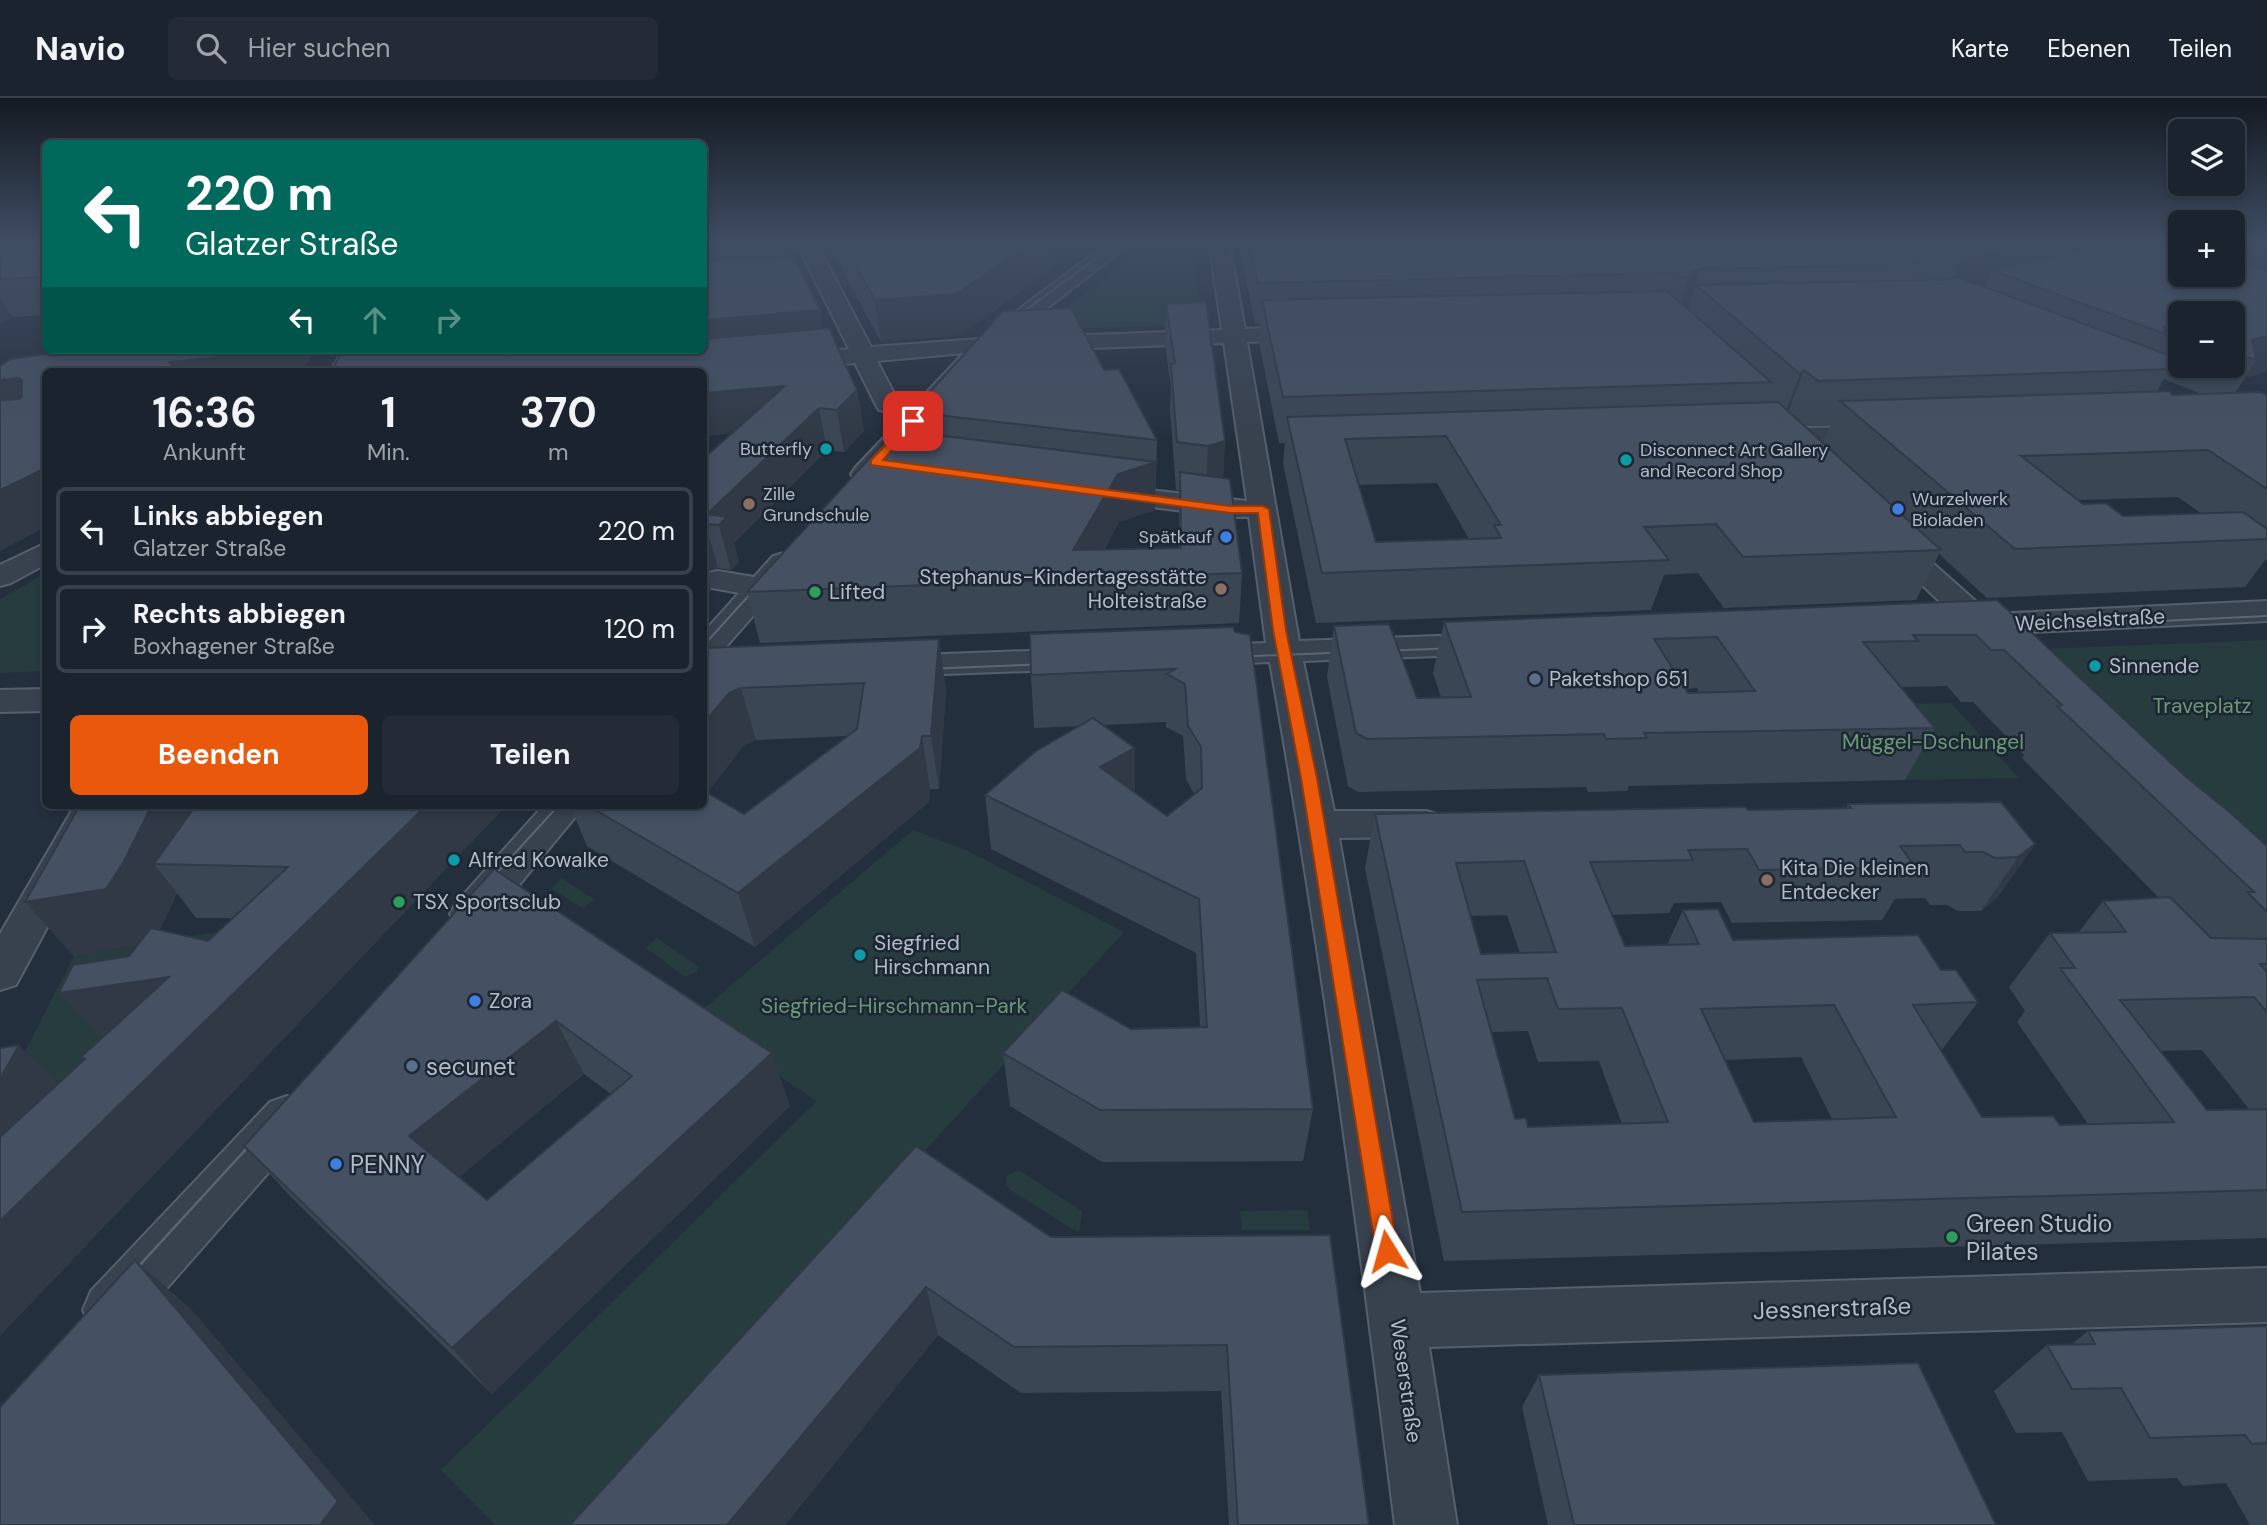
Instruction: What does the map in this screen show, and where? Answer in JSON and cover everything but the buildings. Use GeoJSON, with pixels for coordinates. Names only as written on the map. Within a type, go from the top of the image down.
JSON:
{"type":"FeatureCollection","features":[{"type":"Feature","properties":{"kind":"street"},"geometry":{"type":"LineString","coordinates":[[839,309],[888,405]]}},
{"type":"Feature","properties":{"kind":"street"},"geometry":{"type":"LineString","coordinates":[[849,491],[984,346],[1034,309]]}},
{"type":"Feature","properties":{"kind":"street","name":"Weserstraße"},"geometry":{"type":"LineString","coordinates":[[1231,309],[1234,334],[1266,453],[1263,509],[1284,652],[1316,825],[1398,1321],[1426,1525]]}},
{"type":"Feature","properties":{"kind":"street"},"geometry":{"type":"LineString","coordinates":[[707,370],[984,346],[1329,332]]}},
{"type":"Feature","properties":{"kind":"street"},"geometry":{"type":"LineString","coordinates":[[1758,414],[1813,467]]}},
{"type":"Feature","properties":{"kind":"street"},"geometry":{"type":"LineString","coordinates":[[1744,438],[1900,433]]}},
{"type":"Feature","properties":{"kind":"street"},"geometry":{"type":"LineString","coordinates":[[875,463],[908,468]]}},
{"type":"Feature","properties":{"kind":"street"},"geometry":{"type":"LineString","coordinates":[[1078,490],[1230,509],[1263,509]]}},
{"type":"Feature","properties":{"kind":"street"},"geometry":{"type":"LineString","coordinates":[[1871,522],[2018,657]]}},
{"type":"Feature","properties":{"kind":"street"},"geometry":{"type":"LineString","coordinates":[[711,664],[761,587],[802,542]]}},
{"type":"Feature","properties":{"kind":"street"},"geometry":{"type":"LineString","coordinates":[[0,577],[42,554]]}},
{"type":"Feature","properties":{"kind":"street"},"geometry":{"type":"LineString","coordinates":[[718,580],[761,587]]}},
{"type":"Feature","properties":{"kind":"street","name":"Weichselstraße"},"geometry":{"type":"LineString","coordinates":[[1939,626],[2267,611]]}},
{"type":"Feature","properties":{"kind":"street"},"geometry":{"type":"LineString","coordinates":[[1167,656],[1518,643]]}},
{"type":"Feature","properties":{"kind":"street"},"geometry":{"type":"LineString","coordinates":[[863,666],[1115,658]]}},
{"type":"Feature","properties":{"kind":"street"},"geometry":{"type":"LineString","coordinates":[[0,701],[42,700]]}},
{"type":"Feature","properties":{"kind":"street"},"geometry":{"type":"LineString","coordinates":[[0,973],[92,809]]}},
{"type":"Feature","properties":{"kind":"street"},"geometry":{"type":"LineString","coordinates":[[440,948],[562,809]]}},
{"type":"Feature","properties":{"kind":"street"},"geometry":{"type":"LineString","coordinates":[[1316,825],[1466,824]]}},
{"type":"Feature","properties":{"kind":"street"},"geometry":{"type":"LineString","coordinates":[[75,1350],[314,1087]]}},
{"type":"Feature","properties":{"kind":"street","name":"Jessnerstraße"},"geometry":{"type":"LineString","coordinates":[[1398,1321],[2267,1295]]}},
{"type":"Feature","properties":{"kind":"green space"},"geometry":{"type":"Polygon","coordinates":[[[1066,309],[1200,309],[1202,324],[1065,329],[1042,327],[1066,309]]]}},
{"type":"Feature","properties":{"kind":"green space"},"geometry":{"type":"Polygon","coordinates":[[[42,576],[42,671],[0,673],[0,599],[42,576]]]}},
{"type":"Feature","properties":{"kind":"green space","name":"Traveplatz"},"geometry":{"type":"Polygon","coordinates":[[[2267,640],[2267,851],[2044,649],[2267,640]]]}},
{"type":"Feature","properties":{"kind":"green space","name":"Müggel-Dschungel"},"geometry":{"type":"Polygon","coordinates":[[[1951,703],[2019,778],[1905,780],[1847,705],[1951,703]]]}},
{"type":"Feature","properties":{"kind":"green space","name":"Siegfried-Hirschmann-Park"},"geometry":{"type":"Polygon","coordinates":[[[913,830],[966,850],[1124,932],[912,1165],[611,1525],[495,1525],[441,1470],[817,1101],[693,1018],[913,830]]]}},
{"type":"Feature","properties":{"kind":"green space"},"geometry":{"type":"Polygon","coordinates":[[[561,878],[594,899],[583,909],[552,889],[561,878]]]}},
{"type":"Feature","properties":{"kind":"green space"},"geometry":{"type":"Polygon","coordinates":[[[235,929],[74,1098],[0,1100],[74,956],[235,929]]]}},
{"type":"Feature","properties":{"kind":"green space"},"geometry":{"type":"Polygon","coordinates":[[[657,938],[698,966],[698,971],[685,977],[646,948],[657,938]]]}},
{"type":"Feature","properties":{"kind":"green space"},"geometry":{"type":"Polygon","coordinates":[[[1019,1170],[1082,1211],[1079,1233],[1010,1190],[1006,1184],[1007,1176],[1019,1170]]]}},
{"type":"Feature","properties":{"kind":"green space"},"geometry":{"type":"Polygon","coordinates":[[[1307,1210],[1310,1230],[1242,1230],[1240,1211],[1307,1210]]]}},
{"type":"Feature","properties":{"kind":"tram line"},"geometry":{"type":"LineString","coordinates":[[1011,321],[1028,309]]}},
{"type":"Feature","properties":{"kind":"tram line"},"geometry":{"type":"LineString","coordinates":[[332,368],[340,354]]}},
{"type":"Feature","properties":{"kind":"tram line"},"geometry":{"type":"LineString","coordinates":[[880,452],[934,392]]}},
{"type":"Feature","properties":{"kind":"tram line"},"geometry":{"type":"LineString","coordinates":[[707,642],[762,581]]}},
{"type":"Feature","properties":{"kind":"tram line"},"geometry":{"type":"LineString","coordinates":[[2008,628],[2267,616]]}},
{"type":"Feature","properties":{"kind":"tram line"},"geometry":{"type":"LineString","coordinates":[[1379,651],[1459,648]]}},
{"type":"Feature","properties":{"kind":"tram line"},"geometry":{"type":"LineString","coordinates":[[1232,657],[1351,652]]}},
{"type":"Feature","properties":{"kind":"tram line"},"geometry":{"type":"LineString","coordinates":[[924,669],[1050,664]]}},
{"type":"Feature","properties":{"kind":"tram line"},"geometry":{"type":"LineString","coordinates":[[485,886],[555,809]]}},
{"type":"Feature","properties":{"kind":"tram line"},"geometry":{"type":"LineString","coordinates":[[127,1279],[259,1135],[257,1137]]}},
{"type":"Feature","properties":{"kind":"place","name":"Butterfly"},"geometry":{"type":"Point","coordinates":[826,449]}},
{"type":"Feature","properties":{"kind":"place","name":"Disconnect Art Gallery and Record Shop"},"geometry":{"type":"Point","coordinates":[1626,460]}},
{"type":"Feature","properties":{"kind":"place","name":"Zille Grundschule"},"geometry":{"type":"Point","coordinates":[749,504]}},
{"type":"Feature","properties":{"kind":"place","name":"Wurzelwerk Bioladen"},"geometry":{"type":"Point","coordinates":[1898,509]}},
{"type":"Feature","properties":{"kind":"place","name":"Spätkauf"},"geometry":{"type":"Point","coordinates":[1226,537]}},
{"type":"Feature","properties":{"kind":"place","name":"Stephanus-Kindertagesstätte Holteistraße"},"geometry":{"type":"Point","coordinates":[1221,589]}},
{"type":"Feature","properties":{"kind":"place","name":"Lifted"},"geometry":{"type":"Point","coordinates":[815,592]}},
{"type":"Feature","properties":{"kind":"place","name":"Sinnende"},"geometry":{"type":"Point","coordinates":[2095,666]}},
{"type":"Feature","properties":{"kind":"place","name":"Paketshop 651"},"geometry":{"type":"Point","coordinates":[1535,679]}},
{"type":"Feature","properties":{"kind":"place","name":"Alfred Kowalke"},"geometry":{"type":"Point","coordinates":[454,860]}},
{"type":"Feature","properties":{"kind":"place","name":"Kita Die kleinen Entdecker"},"geometry":{"type":"Point","coordinates":[1767,880]}},
{"type":"Feature","properties":{"kind":"place","name":"TSX Sportsclub"},"geometry":{"type":"Point","coordinates":[399,902]}},
{"type":"Feature","properties":{"kind":"place","name":"Siegfried Hirschmann"},"geometry":{"type":"Point","coordinates":[860,955]}},
{"type":"Feature","properties":{"kind":"place","name":"Zora"},"geometry":{"type":"Point","coordinates":[475,1001]}},
{"type":"Feature","properties":{"kind":"place","name":"secunet"},"geometry":{"type":"Point","coordinates":[412,1066]}},
{"type":"Feature","properties":{"kind":"place","name":"PENNY"},"geometry":{"type":"Point","coordinates":[336,1164]}},
{"type":"Feature","properties":{"kind":"place","name":"Green Studio Pilates"},"geometry":{"type":"Point","coordinates":[1952,1237]}},
{"type":"Feature","properties":{"kind":"route"},"geometry":{"type":"LineString","coordinates":[[913,421],[875,463],[1230,509],[1263,509],[1280,630],[1309,778],[1387,1251]]}}]}
